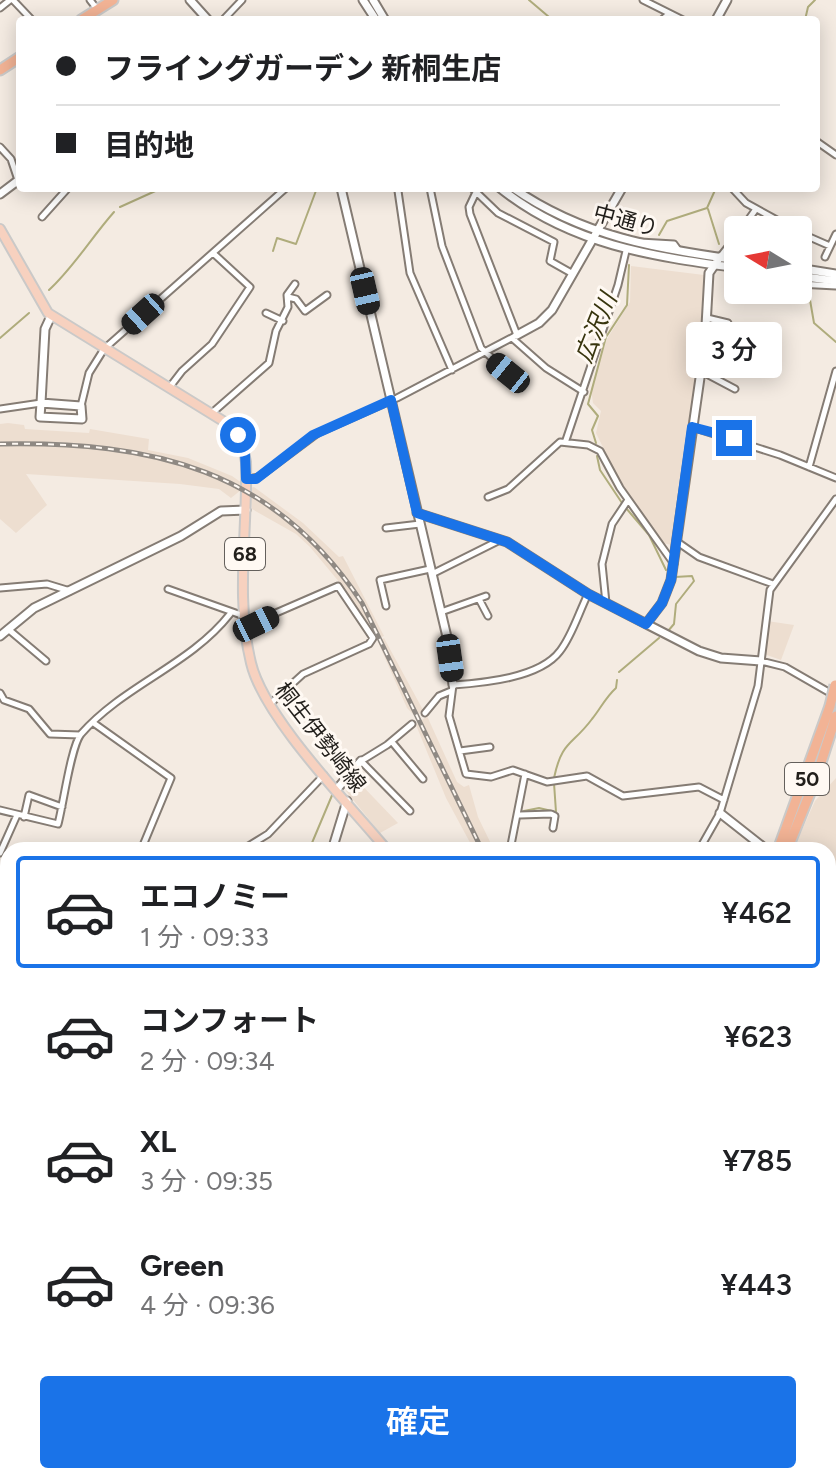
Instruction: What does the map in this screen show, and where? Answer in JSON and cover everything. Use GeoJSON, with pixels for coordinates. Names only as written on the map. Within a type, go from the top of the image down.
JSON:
{"type":"FeatureCollection","features":[{"type":"Feature","properties":{"kind":"highway"},"geometry":{"type":"LineString","coordinates":[[87,16],[113,0]]}},
{"type":"Feature","properties":{"kind":"highway","name":"50"},"geometry":{"type":"LineString","coordinates":[[781,842],[833,702],[836,683]]}},
{"type":"Feature","properties":{"kind":"highway","name":"50"},"geometry":{"type":"LineString","coordinates":[[790,842],[836,716]]}},
{"type":"Feature","properties":{"kind":"main road","name":"桐生伊勢崎線"},"geometry":{"type":"LineString","coordinates":[[0,229],[40,303],[51,316],[212,413],[241,438],[246,479],[245,621],[251,666],[269,704],[380,842]]}},
{"type":"Feature","properties":{"kind":"street"},"geometry":{"type":"LineString","coordinates":[[0,8],[12,0],[28,16]]}},
{"type":"Feature","properties":{"kind":"street"},"geometry":{"type":"LineString","coordinates":[[90,0],[98,9]]}},
{"type":"Feature","properties":{"kind":"street"},"geometry":{"type":"LineString","coordinates":[[190,0],[204,16]]}},
{"type":"Feature","properties":{"kind":"street"},"geometry":{"type":"LineString","coordinates":[[227,16],[242,0]]}},
{"type":"Feature","properties":{"kind":"street"},"geometry":{"type":"LineString","coordinates":[[643,0],[674,16]]}},
{"type":"Feature","properties":{"kind":"street"},"geometry":{"type":"LineString","coordinates":[[0,147],[11,159],[16,172]]}},
{"type":"Feature","properties":{"kind":"street"},"geometry":{"type":"LineString","coordinates":[[42,217],[64,192]]}},
{"type":"Feature","properties":{"kind":"street"},"geometry":{"type":"LineString","coordinates":[[51,316],[45,329],[40,417],[78,422],[82,419],[81,406],[89,373],[104,349],[282,192]]}},
{"type":"Feature","properties":{"kind":"street"},"geometry":{"type":"LineString","coordinates":[[342,192],[441,612],[452,688],[449,716],[468,776],[491,777],[513,770],[534,780],[547,782],[587,776],[623,796],[699,787],[724,800]]}},
{"type":"Feature","properties":{"kind":"street"},"geometry":{"type":"LineString","coordinates":[[398,192],[410,273],[452,370]]}},
{"type":"Feature","properties":{"kind":"street"},"geometry":{"type":"LineString","coordinates":[[431,192],[442,246],[483,352],[508,373]]}},
{"type":"Feature","properties":{"kind":"street"},"geometry":{"type":"LineString","coordinates":[[474,192],[470,214],[514,337],[546,368],[584,392]]}},
{"type":"Feature","properties":{"kind":"street"},"geometry":{"type":"LineString","coordinates":[[478,192],[498,213],[554,242],[549,259],[573,274]]}},
{"type":"Feature","properties":{"kind":"street","name":"中通り"},"geometry":{"type":"LineString","coordinates":[[506,192],[547,221],[592,241],[626,251],[714,265]]}},
{"type":"Feature","properties":{"kind":"street","name":"中通り"},"geometry":{"type":"LineString","coordinates":[[519,192],[550,212],[597,233],[635,243],[724,258]]}},
{"type":"Feature","properties":{"kind":"street"},"geometry":{"type":"LineString","coordinates":[[246,479],[259,477],[313,435],[452,370],[514,337],[548,314],[620,192]]}},
{"type":"Feature","properties":{"kind":"street"},"geometry":{"type":"LineString","coordinates":[[737,192],[769,216]]}},
{"type":"Feature","properties":{"kind":"street"},"geometry":{"type":"LineString","coordinates":[[751,216],[756,209]]}},
{"type":"Feature","properties":{"kind":"street"},"geometry":{"type":"LineString","coordinates":[[825,257],[836,234]]}},
{"type":"Feature","properties":{"kind":"street"},"geometry":{"type":"LineString","coordinates":[[812,238],[830,246]]}},
{"type":"Feature","properties":{"kind":"street"},"geometry":{"type":"LineString","coordinates":[[488,497],[508,489],[534,463],[566,440],[584,392],[626,251]]}},
{"type":"Feature","properties":{"kind":"street"},"geometry":{"type":"LineString","coordinates":[[646,624],[665,596],[674,564],[700,371],[709,273],[724,252]]}},
{"type":"Feature","properties":{"kind":"street"},"geometry":{"type":"LineString","coordinates":[[169,388],[182,371],[212,344],[250,287],[213,253]]}},
{"type":"Feature","properties":{"kind":"street"},"geometry":{"type":"LineString","coordinates":[[714,265],[724,266]]}},
{"type":"Feature","properties":{"kind":"street"},"geometry":{"type":"LineString","coordinates":[[812,270],[836,274]]}},
{"type":"Feature","properties":{"kind":"street"},"geometry":{"type":"LineString","coordinates":[[812,279],[836,284]]}},
{"type":"Feature","properties":{"kind":"street"},"geometry":{"type":"LineString","coordinates":[[212,413],[237,388],[267,366],[273,354],[276,331],[283,321],[287,297],[295,284]]}},
{"type":"Feature","properties":{"kind":"street"},"geometry":{"type":"LineString","coordinates":[[812,284],[836,284]]}},
{"type":"Feature","properties":{"kind":"street"},"geometry":{"type":"LineString","coordinates":[[287,297],[296,299],[305,311],[327,295]]}},
{"type":"Feature","properties":{"kind":"street"},"geometry":{"type":"LineString","coordinates":[[266,313],[283,321]]}},
{"type":"Feature","properties":{"kind":"street"},"geometry":{"type":"LineString","coordinates":[[706,318],[728,323],[722,346]]}},
{"type":"Feature","properties":{"kind":"street"},"geometry":{"type":"LineString","coordinates":[[700,371],[735,389]]}},
{"type":"Feature","properties":{"kind":"street"},"geometry":{"type":"LineString","coordinates":[[809,467],[836,371]]}},
{"type":"Feature","properties":{"kind":"street"},"geometry":{"type":"LineString","coordinates":[[0,409],[41,403],[81,406]]}},
{"type":"Feature","properties":{"kind":"street"},"geometry":{"type":"LineString","coordinates":[[692,427],[708,429],[836,478]]}},
{"type":"Feature","properties":{"kind":"street"},"geometry":{"type":"LineString","coordinates":[[566,440],[600,451],[625,504],[674,564]]}},
{"type":"Feature","properties":{"kind":"street"},"geometry":{"type":"LineString","coordinates":[[704,842],[720,813],[758,686],[767,599],[773,584],[836,499]]}},
{"type":"Feature","properties":{"kind":"street"},"geometry":{"type":"LineString","coordinates":[[606,603],[602,564],[612,524],[625,504]]}},
{"type":"Feature","properties":{"kind":"street"},"geometry":{"type":"LineString","coordinates":[[0,636],[34,608],[181,536],[221,511],[246,510]]}},
{"type":"Feature","properties":{"kind":"street"},"geometry":{"type":"LineString","coordinates":[[417,513],[500,540],[588,594],[712,656],[761,661],[788,669],[833,702]]}},
{"type":"Feature","properties":{"kind":"street"},"geometry":{"type":"LineString","coordinates":[[386,528],[420,524]]}},
{"type":"Feature","properties":{"kind":"street"},"geometry":{"type":"LineString","coordinates":[[386,606],[380,580],[431,571],[500,540]]}},
{"type":"Feature","properties":{"kind":"street"},"geometry":{"type":"LineString","coordinates":[[676,541],[699,557],[773,584]]}},
{"type":"Feature","properties":{"kind":"street"},"geometry":{"type":"LineString","coordinates":[[0,588],[47,584],[70,591]]}},
{"type":"Feature","properties":{"kind":"street"},"geometry":{"type":"LineString","coordinates":[[168,589],[253,626],[338,586],[373,638],[369,644],[303,674],[269,704]]}},
{"type":"Feature","properties":{"kind":"street"},"geometry":{"type":"LineString","coordinates":[[425,713],[439,696],[452,688],[517,677],[548,661],[560,651],[588,594]]}},
{"type":"Feature","properties":{"kind":"street"},"geometry":{"type":"LineString","coordinates":[[441,612],[482,598],[488,616]]}},
{"type":"Feature","properties":{"kind":"street"},"geometry":{"type":"LineString","coordinates":[[0,693],[4,700],[29,709],[50,734],[80,735],[156,673],[198,648],[230,614]]}},
{"type":"Feature","properties":{"kind":"street"},"geometry":{"type":"LineString","coordinates":[[7,628],[46,661]]}},
{"type":"Feature","properties":{"kind":"street"},"geometry":{"type":"LineString","coordinates":[[95,724],[171,778],[144,842]]}},
{"type":"Feature","properties":{"kind":"street"},"geometry":{"type":"LineString","coordinates":[[337,789],[361,761],[392,742],[412,724]]}},
{"type":"Feature","properties":{"kind":"street"},"geometry":{"type":"LineString","coordinates":[[0,810],[58,824],[80,735]]}},
{"type":"Feature","properties":{"kind":"street"},"geometry":{"type":"LineString","coordinates":[[392,742],[423,779]]}},
{"type":"Feature","properties":{"kind":"street"},"geometry":{"type":"LineString","coordinates":[[460,751],[490,747]]}},
{"type":"Feature","properties":{"kind":"street"},"geometry":{"type":"LineString","coordinates":[[361,761],[410,811]]}},
{"type":"Feature","properties":{"kind":"street"},"geometry":{"type":"LineString","coordinates":[[512,842],[520,815],[525,774]]}},
{"type":"Feature","properties":{"kind":"street"},"geometry":{"type":"LineString","coordinates":[[255,842],[268,834],[325,775]]}},
{"type":"Feature","properties":{"kind":"street"},"geometry":{"type":"LineString","coordinates":[[6,842],[29,795],[62,807]]}},
{"type":"Feature","properties":{"kind":"street"},"geometry":{"type":"LineString","coordinates":[[334,842],[347,801]]}},
{"type":"Feature","properties":{"kind":"street"},"geometry":{"type":"LineString","coordinates":[[720,813],[757,842]]}},
{"type":"Feature","properties":{"kind":"street"},"geometry":{"type":"LineString","coordinates":[[520,815],[551,814],[555,816],[553,828]]}},
{"type":"Feature","properties":{"kind":"shaded area"},"geometry":{"type":"Polygon","coordinates":[[[631,266],[704,275],[700,340],[672,545],[662,543],[644,520],[622,486],[596,433],[601,411],[593,403],[591,389],[607,339],[630,302],[631,266]]]}},
{"type":"Feature","properties":{"kind":"shaded area"},"geometry":{"type":"Polygon","coordinates":[[[0,424],[24,425],[25,429],[89,433],[90,429],[149,439],[148,450],[188,458],[232,476],[242,483],[241,490],[231,498],[219,489],[180,484],[26,474],[47,505],[16,533],[0,519],[0,424]]]}},
{"type":"Feature","properties":{"kind":"shaded area"},"geometry":{"type":"Polygon","coordinates":[[[254,487],[303,523],[339,557],[343,556],[384,636],[377,639],[345,589],[310,547],[296,534],[252,509],[250,488],[254,487]]]}},
{"type":"Feature","properties":{"kind":"shaded area"},"geometry":{"type":"Polygon","coordinates":[[[767,621],[794,625],[781,660],[764,654],[767,621]]]}},
{"type":"Feature","properties":{"kind":"shaded area"},"geometry":{"type":"Polygon","coordinates":[[[384,638],[423,710],[416,717],[407,708],[378,642],[384,638]]]}},
{"type":"Feature","properties":{"kind":"shaded area"},"geometry":{"type":"Polygon","coordinates":[[[427,716],[457,782],[464,787],[469,785],[478,817],[490,842],[470,842],[446,798],[416,725],[427,716]]]}},
{"type":"Feature","properties":{"kind":"shaded area"},"geometry":{"type":"Polygon","coordinates":[[[352,775],[398,823],[380,833],[346,791],[352,775]]]}},
{"type":"Feature","properties":{"kind":"shaded area"},"geometry":{"type":"Polygon","coordinates":[[[836,778],[836,842],[797,842],[815,801],[836,778]]]}},
{"type":"Feature","properties":{"kind":"waterway"},"geometry":{"type":"LineString","coordinates":[[529,0],[548,16]]}},
{"type":"Feature","properties":{"kind":"waterway","name":"広沢川"},"geometry":{"type":"LineString","coordinates":[[806,16],[808,7],[815,0]]}},
{"type":"Feature","properties":{"kind":"waterway"},"geometry":{"type":"LineString","coordinates":[[120,207],[153,192]]}},
{"type":"Feature","properties":{"kind":"waterway"},"geometry":{"type":"LineString","coordinates":[[273,251],[277,238],[296,244],[316,192]]}},
{"type":"Feature","properties":{"kind":"waterway","name":"広沢川"},"geometry":{"type":"LineString","coordinates":[[659,235],[667,221],[707,208],[714,192]]}},
{"type":"Feature","properties":{"kind":"waterway"},"geometry":{"type":"LineString","coordinates":[[708,209],[719,244]]}},
{"type":"Feature","properties":{"kind":"waterway"},"geometry":{"type":"LineString","coordinates":[[49,290],[114,212]]}},
{"type":"Feature","properties":{"kind":"waterway","name":"広沢川"},"geometry":{"type":"LineString","coordinates":[[596,443],[592,430],[598,416],[588,404],[606,337],[627,305],[629,265]]}},
{"type":"Feature","properties":{"kind":"waterway"},"geometry":{"type":"LineString","coordinates":[[811,304],[814,323],[836,342]]}},
{"type":"Feature","properties":{"kind":"waterway"},"geometry":{"type":"LineString","coordinates":[[0,338],[29,313]]}},
{"type":"Feature","properties":{"kind":"waterway","name":"広沢川"},"geometry":{"type":"LineString","coordinates":[[597,456],[600,470],[622,503]]}},
{"type":"Feature","properties":{"kind":"waterway","name":"広沢川"},"geometry":{"type":"LineString","coordinates":[[626,508],[649,535],[666,570]]}},
{"type":"Feature","properties":{"kind":"waterway","name":"広沢川"},"geometry":{"type":"LineString","coordinates":[[668,631],[674,624],[676,604],[694,581],[692,576],[675,577]]}},
{"type":"Feature","properties":{"kind":"waterway","name":"広沢川"},"geometry":{"type":"LineString","coordinates":[[619,672],[659,638]]}},
{"type":"Feature","properties":{"kind":"waterway"},"geometry":{"type":"LineString","coordinates":[[554,778],[564,750],[616,688],[617,680]]}},
{"type":"Feature","properties":{"kind":"waterway"},"geometry":{"type":"LineString","coordinates":[[524,811],[539,808],[556,812],[554,783]]}},
{"type":"Feature","properties":{"kind":"waterway","name":"広沢川"},"geometry":{"type":"LineString","coordinates":[[312,842],[333,793]]}},
{"type":"Feature","properties":{"kind":"railway"},"geometry":{"type":"LineString","coordinates":[[0,444],[56,444],[158,458],[205,472],[249,493],[290,521],[327,558],[362,603],[478,842]]}},
{"type":"Feature","properties":{"kind":"route"},"geometry":{"type":"LineString","coordinates":[[238,435],[245,452],[246,479],[256,479],[304,440],[391,400],[417,513],[507,542],[588,594],[646,624],[662,603],[671,580],[692,427],[734,438]]}}]}
